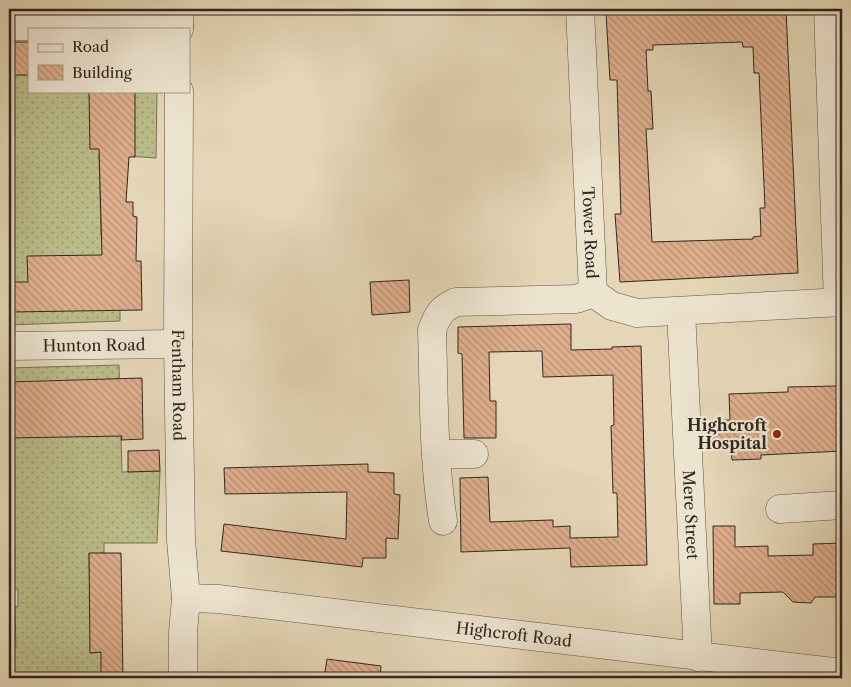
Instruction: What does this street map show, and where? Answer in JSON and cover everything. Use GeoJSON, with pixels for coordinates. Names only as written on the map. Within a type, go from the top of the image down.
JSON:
{"type":"FeatureCollection","features":[{"type":"Feature","properties":{"kind":"street","name":"Tower Road"},"geometry":{"type":"LineString","coordinates":[[580,9],[593,293],[612,306],[637,313],[840,303]]}},
{"type":"Feature","properties":{"kind":"street"},"geometry":{"type":"LineString","coordinates":[[828,9],[840,303]]}},
{"type":"Feature","properties":{"kind":"street"},"geometry":{"type":"LineString","coordinates":[[9,26],[179,22]]}},
{"type":"Feature","properties":{"kind":"street","name":"Fentham Road"},"geometry":{"type":"LineString","coordinates":[[179,92],[178,344],[181,540],[186,598],[183,632],[183,678]]}},
{"type":"Feature","properties":{"kind":"street"},"geometry":{"type":"LineString","coordinates":[[443,521],[437,484],[432,330],[436,318],[444,308],[456,302],[576,299],[593,293]]}},
{"type":"Feature","properties":{"kind":"street","name":"Mere Street"},"geometry":{"type":"LineString","coordinates":[[681,311],[698,657]]}},
{"type":"Feature","properties":{"kind":"street","name":"Hunton Road"},"geometry":{"type":"LineString","coordinates":[[9,346],[178,344]]}},
{"type":"Feature","properties":{"kind":"street"},"geometry":{"type":"LineString","coordinates":[[436,454],[474,454]]}},
{"type":"Feature","properties":{"kind":"street"},"geometry":{"type":"LineString","coordinates":[[780,508],[842,504]]}},
{"type":"Feature","properties":{"kind":"street","name":"Highcroft Road"},"geometry":{"type":"LineString","coordinates":[[186,598],[227,600],[842,673]]}},
{"type":"Feature","properties":{"kind":"green space"},"geometry":{"type":"Polygon","coordinates":[[[9,75],[28,75],[28,92],[157,92],[156,158],[99,154],[101,236],[120,254],[120,321],[9,325],[9,75]]]}},
{"type":"Feature","properties":{"kind":"green space"},"geometry":{"type":"Polygon","coordinates":[[[119,365],[122,472],[160,471],[157,543],[104,543],[104,553],[89,554],[91,653],[103,652],[101,678],[19,678],[11,665],[9,666],[9,653],[13,653],[13,648],[16,647],[15,607],[18,606],[18,590],[14,589],[15,550],[9,549],[9,368],[119,365]]]}},
{"type":"Feature","properties":{"kind":"building"},"geometry":{"type":"Polygon","coordinates":[[[704,9],[786,9],[798,273],[620,282],[615,214],[621,214],[617,80],[610,80],[606,13],[704,9]],[[742,42],[653,45],[653,50],[646,50],[648,91],[651,91],[653,129],[646,129],[652,242],[753,239],[753,237],[761,236],[760,208],[765,208],[759,73],[754,73],[753,47],[743,47],[742,42]]]}},
{"type":"Feature","properties":{"kind":"building"},"geometry":{"type":"Polygon","coordinates":[[[9,42],[28,42],[28,75],[9,75],[9,42]]]}},
{"type":"Feature","properties":{"kind":"building"},"geometry":{"type":"Polygon","coordinates":[[[89,92],[135,92],[135,157],[129,157],[126,202],[133,202],[133,216],[137,217],[136,261],[141,261],[142,310],[9,312],[9,282],[28,282],[27,256],[102,255],[99,149],[90,149],[89,92]]]}},
{"type":"Feature","properties":{"kind":"building"},"geometry":{"type":"Polygon","coordinates":[[[409,280],[410,312],[372,315],[370,282],[409,280]]]}},
{"type":"Feature","properties":{"kind":"building"},"geometry":{"type":"Polygon","coordinates":[[[571,324],[571,350],[641,346],[647,565],[571,567],[570,548],[461,552],[460,478],[488,477],[490,522],[553,520],[553,527],[570,526],[570,538],[618,537],[617,493],[613,493],[611,426],[614,425],[613,375],[543,377],[542,351],[489,352],[490,401],[496,401],[496,438],[464,438],[462,354],[458,353],[458,327],[571,324]]]}},
{"type":"Feature","properties":{"kind":"building"},"geometry":{"type":"Polygon","coordinates":[[[142,378],[143,439],[121,440],[122,436],[9,438],[9,382],[142,378]]]}},
{"type":"Feature","properties":{"kind":"building","name":"Highcroft Hospital"},"geometry":{"type":"Polygon","coordinates":[[[839,386],[839,392],[842,392],[842,451],[761,455],[761,459],[732,460],[731,447],[713,448],[712,421],[730,420],[729,394],[788,392],[788,387],[839,386]]]}},
{"type":"Feature","properties":{"kind":"building"},"geometry":{"type":"Polygon","coordinates":[[[159,450],[160,471],[128,472],[128,451],[159,450]]]}},
{"type":"Feature","properties":{"kind":"building"},"geometry":{"type":"Polygon","coordinates":[[[368,464],[368,472],[394,473],[394,494],[400,495],[398,539],[386,538],[386,558],[363,558],[362,567],[221,551],[224,524],[346,539],[347,492],[225,494],[224,468],[368,464]]]}},
{"type":"Feature","properties":{"kind":"building"},"geometry":{"type":"Polygon","coordinates":[[[713,526],[735,526],[735,547],[768,546],[768,556],[813,555],[813,544],[842,543],[842,597],[815,597],[811,603],[793,602],[783,592],[740,593],[740,604],[714,604],[713,526]]]}},
{"type":"Feature","properties":{"kind":"building"},"geometry":{"type":"Polygon","coordinates":[[[89,553],[121,553],[123,678],[101,678],[101,652],[90,653],[89,553]]]}},
{"type":"Feature","properties":{"kind":"building"},"geometry":{"type":"Polygon","coordinates":[[[327,659],[381,666],[380,678],[324,678],[327,659]]]}},
{"type":"Feature","properties":{"kind":"place","name":"Highcroft Hospital"},"geometry":{"type":"Point","coordinates":[777,434]}}]}
